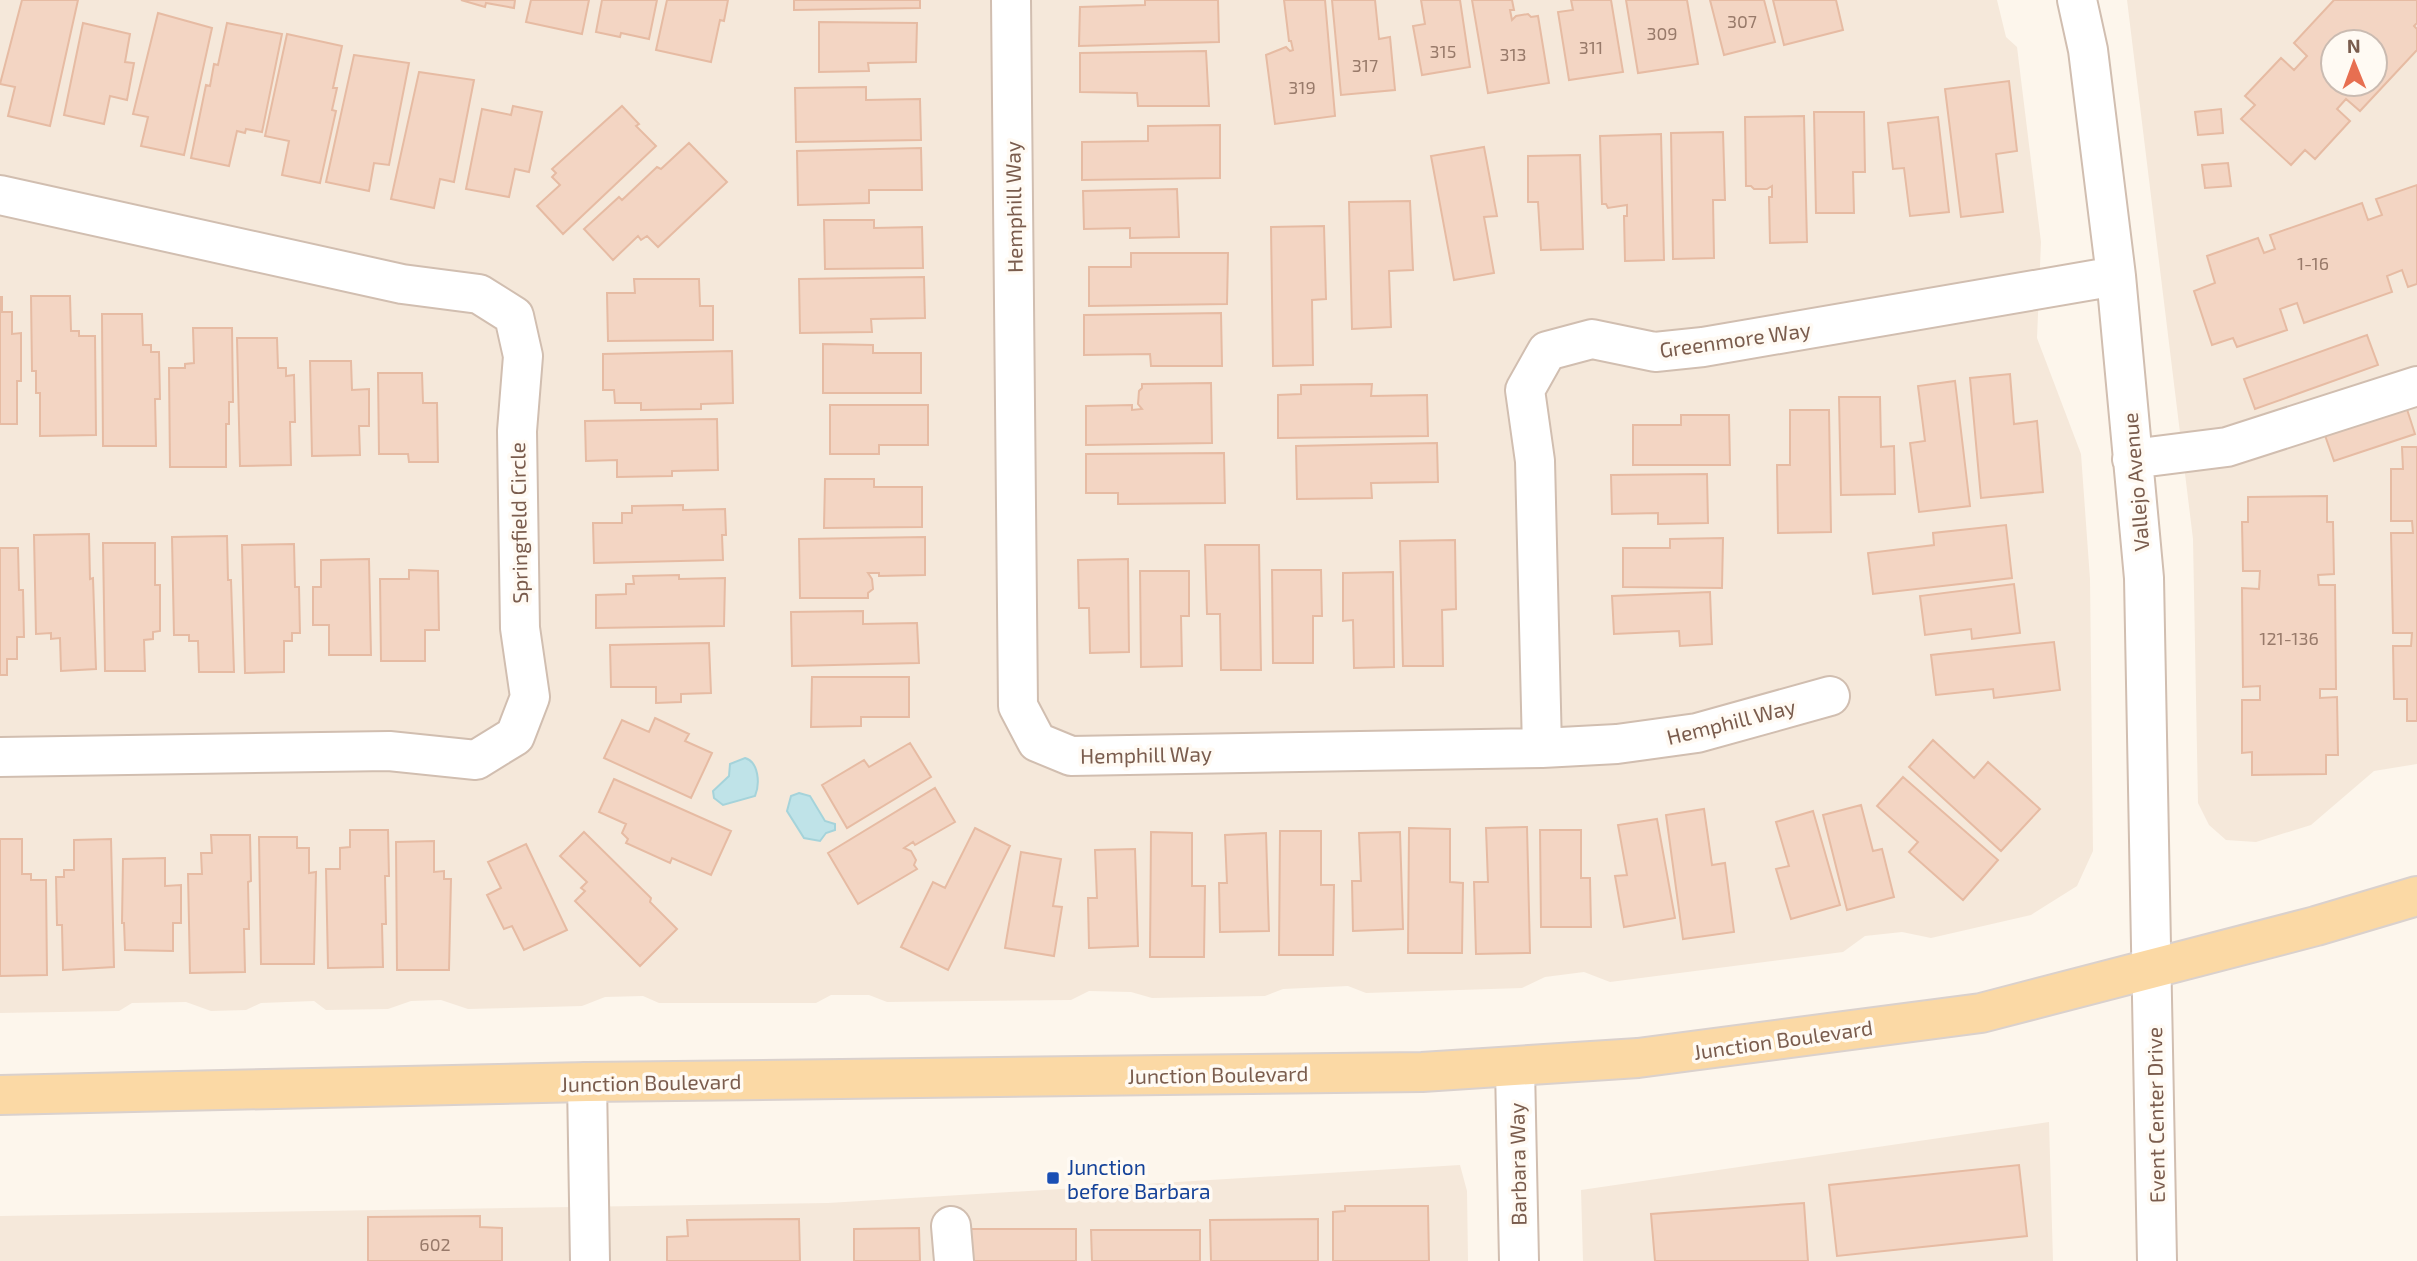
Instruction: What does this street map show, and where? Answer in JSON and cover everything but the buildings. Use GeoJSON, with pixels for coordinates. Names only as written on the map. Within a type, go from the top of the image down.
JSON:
{"type":"FeatureCollection","features":[{"type":"Feature","properties":{"kind":"main road","name":"Junction Boulevard"},"geometry":{"type":"LineString","coordinates":[[0,1095],[587,1082],[1422,1072],[1638,1058],[1980,1013],[2316,926],[2417,896]]}},
{"type":"Feature","properties":{"kind":"street","name":"Hemphill Way"},"geometry":{"type":"LineString","coordinates":[[1011,0],[1018,706],[1037,742],[1071,756],[1542,748],[1617,744],[1697,733],[1829,696]]}},
{"type":"Feature","properties":{"kind":"street","name":"Vallejo Avenue"},"geometry":{"type":"LineString","coordinates":[[2077,0],[2088,50],[2116,276],[2144,578],[2153,968]]}},
{"type":"Feature","properties":{"kind":"street","name":"Springfield Circle"},"geometry":{"type":"LineString","coordinates":[[0,195],[402,284],[480,295],[514,316],[523,356],[517,431],[520,628],[530,697],[515,736],[476,760],[389,751],[0,757]]}},
{"type":"Feature","properties":{"kind":"street","name":"Greenmore Way"},"geometry":{"type":"LineString","coordinates":[[1542,748],[1535,461],[1525,390],[1547,351],[1592,339],[1655,352],[1703,347],[2116,276]]}},
{"type":"Feature","properties":{"kind":"street"},"geometry":{"type":"LineString","coordinates":[[2132,459],[2227,447],[2417,386]]}},
{"type":"Feature","properties":{"kind":"street","name":"Event Center Drive"},"geometry":{"type":"LineString","coordinates":[[2153,968],[2157,1261]]}},
{"type":"Feature","properties":{"kind":"street","name":"Barbara Way"},"geometry":{"type":"LineString","coordinates":[[1515,1068],[1519,1261]]}},
{"type":"Feature","properties":{"kind":"street"},"geometry":{"type":"LineString","coordinates":[[587,1082],[590,1261]]}},
{"type":"Feature","properties":{"kind":"shaded area"},"geometry":{"type":"Polygon","coordinates":[[[0,0],[1997,0],[2006,37],[2017,47],[2041,242],[2037,338],[2081,454],[2090,579],[2093,851],[2077,886],[2031,915],[1931,938],[1902,932],[1865,936],[1843,952],[1610,982],[1584,972],[1545,977],[1522,988],[1366,993],[1348,986],[1283,989],[1265,996],[1152,998],[1131,992],[1089,991],[1071,1000],[887,1002],[869,995],[831,995],[816,1003],[659,1003],[643,996],[605,997],[582,1006],[468,1009],[441,1000],[411,1001],[388,1009],[326,1010],[314,1001],[261,1003],[246,1010],[211,1011],[186,1002],[132,1003],[119,1011],[0,1013],[0,0]]]}},
{"type":"Feature","properties":{"kind":"shaded area"},"geometry":{"type":"Polygon","coordinates":[[[2127,0],[2417,0],[2417,764],[2374,771],[2311,825],[2256,842],[2226,840],[2209,825],[2198,803],[2193,539],[2127,0]]]}},
{"type":"Feature","properties":{"kind":"shaded area"},"geometry":{"type":"Polygon","coordinates":[[[2049,1122],[2053,1261],[1583,1261],[1581,1190],[2049,1122]]]}},
{"type":"Feature","properties":{"kind":"shaded area"},"geometry":{"type":"Polygon","coordinates":[[[1460,1165],[1467,1191],[1468,1261],[0,1261],[0,1216],[828,1203],[1460,1165]]]}},
{"type":"Feature","properties":{"kind":"water"},"geometry":{"type":"Polygon","coordinates":[[[745,758],[750,760],[756,769],[758,786],[755,796],[723,805],[714,798],[713,791],[729,776],[730,764],[745,758]]]}},
{"type":"Feature","properties":{"kind":"water"},"geometry":{"type":"Polygon","coordinates":[[[799,793],[810,796],[825,821],[835,824],[835,830],[826,833],[820,841],[804,838],[787,811],[791,796],[799,793]]]}},
{"type":"Feature","properties":{"kind":"place","name":"Junction before Barbara"},"geometry":{"type":"Point","coordinates":[1053,1178]}}]}
